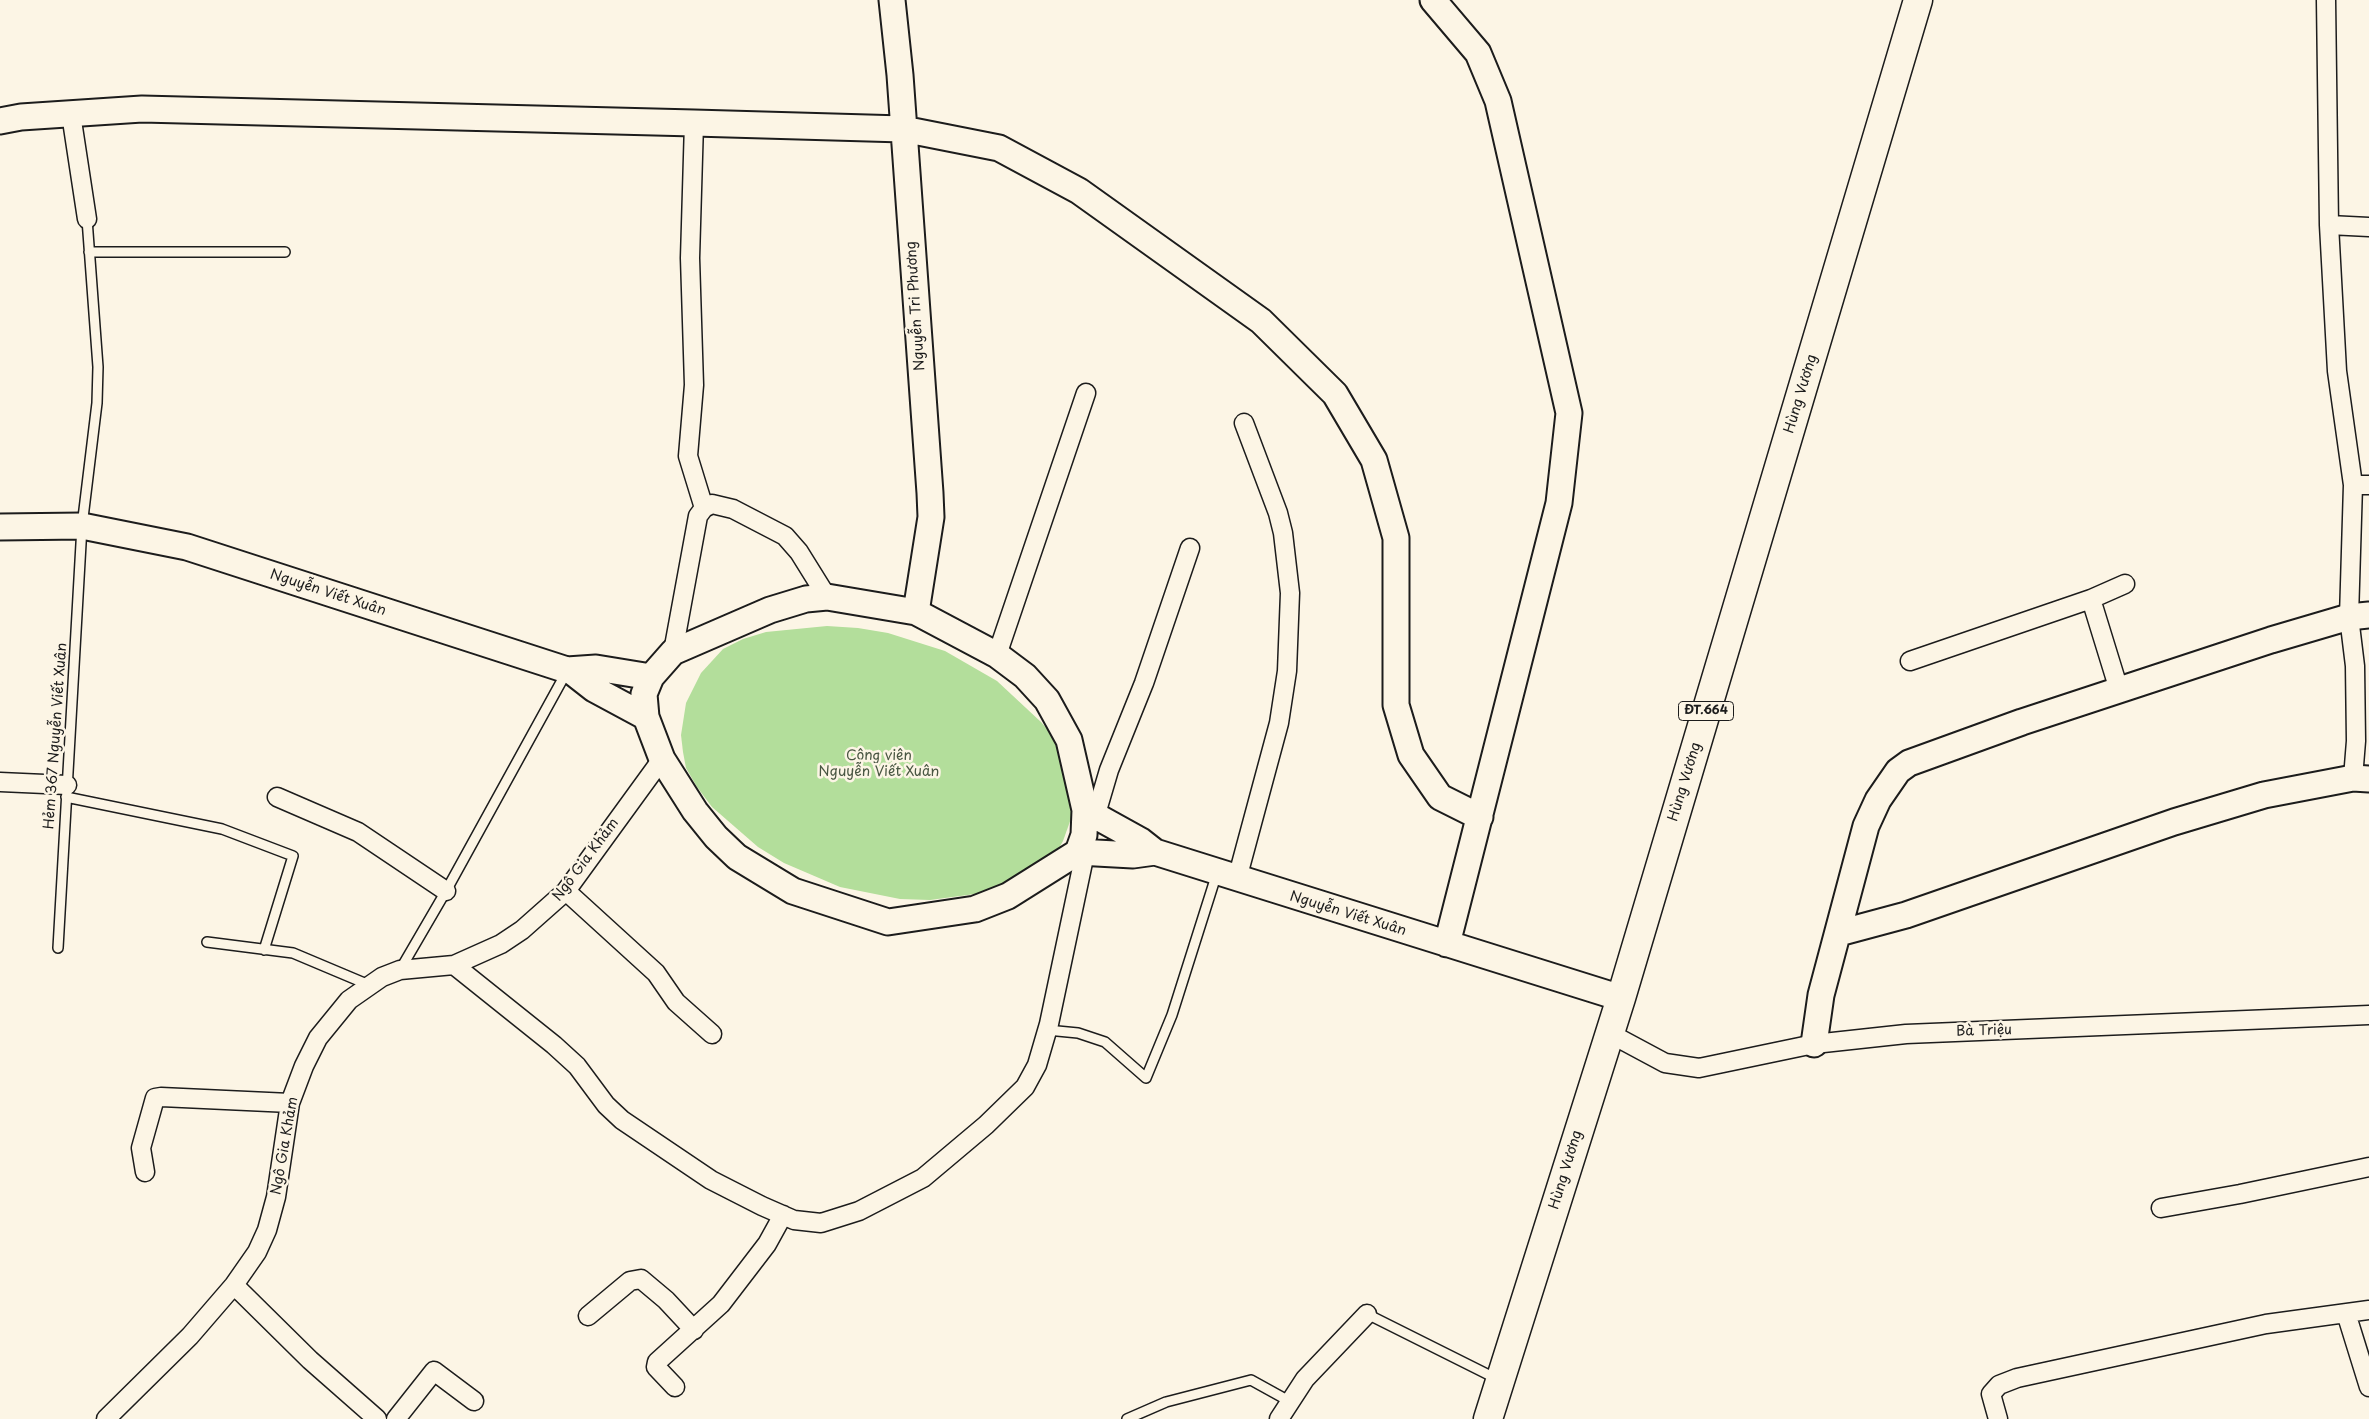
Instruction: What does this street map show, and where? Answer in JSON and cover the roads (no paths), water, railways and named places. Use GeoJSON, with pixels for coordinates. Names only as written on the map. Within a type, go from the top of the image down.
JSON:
{"type":"FeatureCollection","features":[{"type":"Feature","properties":{"kind":"main road","name":"Hùng Vương"},"geometry":{"type":"LineString","coordinates":[[1488,1419],[1621,998],[1918,0]]}},
{"type":"Feature","properties":{"kind":"street","name":"Nguyễn Tri Phương"},"geometry":{"type":"LineString","coordinates":[[892,0],[900,75],[902,129],[930,493],[930,517],[916,612]]}},
{"type":"Feature","properties":{"kind":"street"},"geometry":{"type":"LineString","coordinates":[[1433,0],[1478,53],[1498,101],[1569,414],[1559,503],[1447,944]]}},
{"type":"Feature","properties":{"kind":"street"},"geometry":{"type":"LineString","coordinates":[[1839,933],[1906,915],[2174,822],[2264,795],[2361,778],[2356,741],[2355,666],[2359,616],[2361,485],[2337,371],[2330,225],[2326,0]]}},
{"type":"Feature","properties":{"kind":"street"},"geometry":{"type":"LineString","coordinates":[[0,122],[21,117],[142,109],[694,123],[902,129],[999,148],[1079,190],[1261,321],[1334,394],[1374,460],[1396,538],[1396,705],[1411,755],[1440,797],[1480,817]]}},
{"type":"Feature","properties":{"kind":"street"},"geometry":{"type":"LineString","coordinates":[[71,114],[87,219]]}},
{"type":"Feature","properties":{"kind":"street"},"geometry":{"type":"LineString","coordinates":[[694,123],[690,258],[694,385],[688,456],[704,508]]}},
{"type":"Feature","properties":{"kind":"street"},"geometry":{"type":"LineString","coordinates":[[2330,225],[2369,227]]}},
{"type":"Feature","properties":{"kind":"street"},"geometry":{"type":"LineString","coordinates":[[997,655],[1086,393]]}},
{"type":"Feature","properties":{"kind":"street"},"geometry":{"type":"LineString","coordinates":[[1227,876],[1279,723],[1287,671],[1290,593],[1283,534],[1278,513],[1244,423]]}},
{"type":"Feature","properties":{"kind":"street"},"geometry":{"type":"LineString","coordinates":[[673,652],[694,528],[698,516],[704,508],[712,504],[733,509],[785,536],[799,552],[827,597]]}},
{"type":"Feature","properties":{"kind":"street","name":"Nguyễn Viết Xuân"},"geometry":{"type":"LineString","coordinates":[[0,527],[82,526],[186,547],[569,671],[587,667],[651,677]]}},
{"type":"Feature","properties":{"kind":"street"},"geometry":{"type":"LineString","coordinates":[[454,965],[554,1045],[576,1066],[606,1105],[622,1120],[711,1180],[783,1215],[810,1224],[836,1220],[895,1194],[923,1178],[986,1125],[1024,1087],[1038,1066],[1047,1030],[1090,812],[1144,683],[1190,548]]}},
{"type":"Feature","properties":{"kind":"street"},"geometry":{"type":"LineString","coordinates":[[1910,661],[2091,599],[2124,584]]}},
{"type":"Feature","properties":{"kind":"street"},"geometry":{"type":"LineString","coordinates":[[1090,812],[1069,740],[1047,700],[1025,676],[997,655],[916,612],[827,597],[806,599],[770,610],[673,652],[651,677],[644,694],[646,717],[662,759],[694,811],[716,837],[738,857],[793,891],[888,922],[975,908],[1008,896],[1081,853],[1133,855],[1155,852]]}},
{"type":"Feature","properties":{"kind":"street"},"geometry":{"type":"LineString","coordinates":[[2091,599],[2119,690]]}},
{"type":"Feature","properties":{"kind":"street"},"geometry":{"type":"LineString","coordinates":[[1814,1044],[1821,995],[1866,826],[1878,800],[1898,771],[1909,763],[2119,690],[2359,616]]}},
{"type":"Feature","properties":{"kind":"street"},"geometry":{"type":"LineString","coordinates":[[569,671],[594,690],[646,717]]}},
{"type":"Feature","properties":{"kind":"street","name":"Ngô Gia Khảm"},"geometry":{"type":"LineString","coordinates":[[106,1419],[190,1336],[234,1285],[257,1252],[267,1230],[276,1197],[290,1103],[304,1066],[318,1038],[349,1000],[369,984],[400,970],[454,965],[502,944],[546,910],[566,891],[662,759]]}},
{"type":"Feature","properties":{"kind":"street"},"geometry":{"type":"LineString","coordinates":[[0,782],[67,791]]}},
{"type":"Feature","properties":{"kind":"street"},"geometry":{"type":"LineString","coordinates":[[277,797],[358,832],[446,891]]}},
{"type":"Feature","properties":{"kind":"street","name":"Nguyễn Viết Xuân"},"geometry":{"type":"LineString","coordinates":[[1090,812],[1141,841],[1155,852],[1621,998]]}},
{"type":"Feature","properties":{"kind":"street"},"geometry":{"type":"LineString","coordinates":[[566,891],[656,974],[676,1002],[712,1034]]}},
{"type":"Feature","properties":{"kind":"street","name":"Bà Triệu"},"geometry":{"type":"LineString","coordinates":[[1609,1033],[1665,1063],[1699,1068],[1814,1044],[1906,1034],[2369,1015]]}},
{"type":"Feature","properties":{"kind":"street"},"geometry":{"type":"LineString","coordinates":[[145,1172],[141,1148],[155,1098],[290,1103]]}},
{"type":"Feature","properties":{"kind":"street"},"geometry":{"type":"LineString","coordinates":[[2161,1208],[2240,1194],[2369,1167]]}},
{"type":"Feature","properties":{"kind":"street"},"geometry":{"type":"LineString","coordinates":[[674,1387],[656,1364],[721,1304],[767,1244],[783,1215]]}},
{"type":"Feature","properties":{"kind":"street"},"geometry":{"type":"LineString","coordinates":[[588,1316],[630,1281],[641,1280],[666,1300],[694,1330]]}},
{"type":"Feature","properties":{"kind":"street"},"geometry":{"type":"LineString","coordinates":[[234,1285],[310,1360],[377,1419]]}},
{"type":"Feature","properties":{"kind":"street"},"geometry":{"type":"LineString","coordinates":[[1998,1419],[1991,1394],[1999,1385],[2017,1378],[2266,1324],[2369,1310]]}},
{"type":"Feature","properties":{"kind":"street"},"geometry":{"type":"LineString","coordinates":[[2346,1313],[2369,1387]]}},
{"type":"Feature","properties":{"kind":"street"},"geometry":{"type":"LineString","coordinates":[[1279,1419],[1289,1401],[1315,1368],[1367,1314]]}},
{"type":"Feature","properties":{"kind":"street"},"geometry":{"type":"LineString","coordinates":[[396,1419],[434,1371],[474,1401]]}},
{"type":"Feature","properties":{"kind":"lane","name":"Hẻm 367 Nguyễn Viết Xuân"},"geometry":{"type":"LineString","coordinates":[[58,948],[82,526],[97,403],[98,367],[87,219]]}},
{"type":"Feature","properties":{"kind":"lane"},"geometry":{"type":"LineString","coordinates":[[89,252],[285,252]]}},
{"type":"Feature","properties":{"kind":"lane"},"geometry":{"type":"LineString","coordinates":[[400,970],[569,671]]}},
{"type":"Feature","properties":{"kind":"lane"},"geometry":{"type":"LineString","coordinates":[[67,791],[222,829],[293,856],[264,950]]}},
{"type":"Feature","properties":{"kind":"lane"},"geometry":{"type":"LineString","coordinates":[[1047,1030],[1078,1033],[1105,1042],[1146,1078],[1227,876]]}},
{"type":"Feature","properties":{"kind":"lane"},"geometry":{"type":"LineString","coordinates":[[207,942],[293,953],[369,984]]}},
{"type":"Feature","properties":{"kind":"lane"},"geometry":{"type":"LineString","coordinates":[[1367,1314],[1500,1380]]}},
{"type":"Feature","properties":{"kind":"lane"},"geometry":{"type":"LineString","coordinates":[[1126,1419],[1166,1402],[1251,1380],[1289,1401]]}},
{"type":"Feature","properties":{"kind":"park label","name":"Công viên Nguyễn Viết Xuân"},"geometry":{"type":"Point","coordinates":[879,764]}}]}
